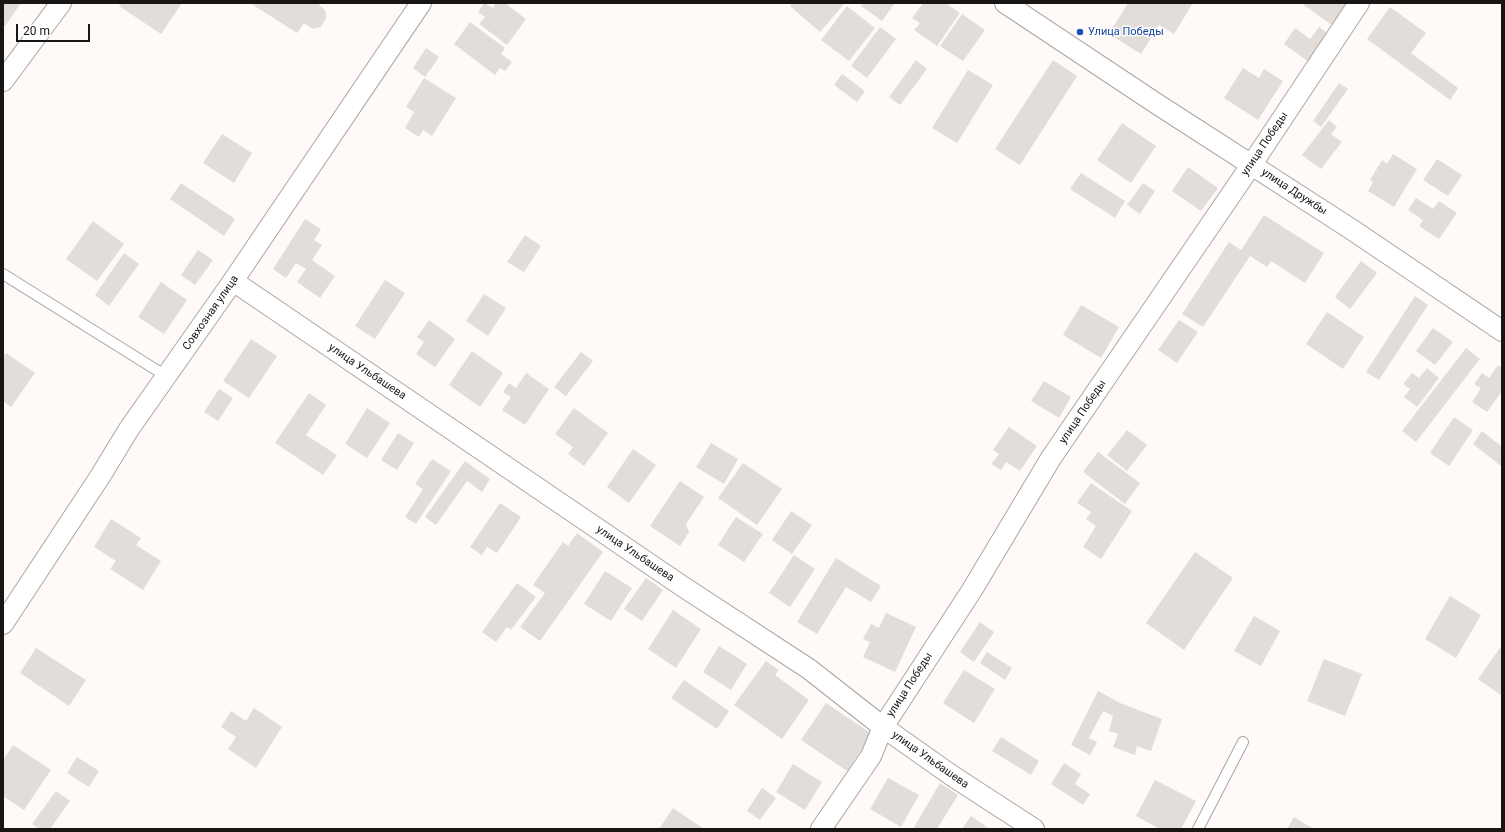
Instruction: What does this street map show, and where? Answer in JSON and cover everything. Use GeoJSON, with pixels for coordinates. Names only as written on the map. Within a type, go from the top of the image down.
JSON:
{"type":"FeatureCollection","features":[{"type":"Feature","properties":{"kind":"street"},"geometry":{"type":"LineString","coordinates":[[3,81],[61,3]]}},
{"type":"Feature","properties":{"kind":"street","name":"Совхозная улица"},"geometry":{"type":"LineString","coordinates":[[3,624],[129,430],[233,282],[421,3]]}},
{"type":"Feature","properties":{"kind":"street","name":"улица Дружбы"},"geometry":{"type":"LineString","coordinates":[[1005,3],[1157,104],[1252,164],[1502,331]]}},
{"type":"Feature","properties":{"kind":"street","name":"улица Победы"},"geometry":{"type":"LineString","coordinates":[[821,829],[871,756],[883,727],[972,590],[1051,458],[1252,164],[1359,3]]}},
{"type":"Feature","properties":{"kind":"street","name":"улица Ульбашева"},"geometry":{"type":"LineString","coordinates":[[233,282],[682,586],[809,669],[883,727],[1034,829]]}},
{"type":"Feature","properties":{"kind":"lane"},"geometry":{"type":"LineString","coordinates":[[3,274],[166,376]]}},
{"type":"Feature","properties":{"kind":"lane"},"geometry":{"type":"LineString","coordinates":[[1198,829],[1243,742]]}},
{"type":"Feature","properties":{"kind":"building"},"geometry":{"type":"Polygon","coordinates":[[[3,3],[21,3],[5,26],[3,25],[3,3]]]}},
{"type":"Feature","properties":{"kind":"building"},"geometry":{"type":"Polygon","coordinates":[[[121,3],[182,3],[161,34],[119,6],[121,3]]]}},
{"type":"Feature","properties":{"kind":"building"},"geometry":{"type":"Polygon","coordinates":[[[250,3],[320,3],[319,5],[325,10],[326,18],[321,27],[313,29],[304,23],[297,33],[250,3]]]}},
{"type":"Feature","properties":{"kind":"building"},"geometry":{"type":"Polygon","coordinates":[[[484,3],[493,8],[496,3],[505,3],[526,19],[507,45],[479,24],[485,17],[478,12],[484,3]]]}},
{"type":"Feature","properties":{"kind":"building"},"geometry":{"type":"Polygon","coordinates":[[[792,3],[845,3],[820,32],[790,6],[792,3]]]}},
{"type":"Feature","properties":{"kind":"building"},"geometry":{"type":"Polygon","coordinates":[[[863,3],[895,3],[882,21],[861,6],[863,3]]]}},
{"type":"Feature","properties":{"kind":"building"},"geometry":{"type":"Polygon","coordinates":[[[923,3],[946,3],[960,13],[937,46],[914,30],[920,23],[912,18],[923,3]]]}},
{"type":"Feature","properties":{"kind":"building"},"geometry":{"type":"Polygon","coordinates":[[[1128,3],[1193,3],[1174,34],[1159,25],[1141,54],[1109,34],[1128,3]]]}},
{"type":"Feature","properties":{"kind":"building"},"geometry":{"type":"Polygon","coordinates":[[[1301,3],[1350,3],[1333,26],[1301,3]]]}},
{"type":"Feature","properties":{"kind":"building"},"geometry":{"type":"Polygon","coordinates":[[[847,6],[875,28],[849,61],[821,40],[847,6]]]}},
{"type":"Feature","properties":{"kind":"building"},"geometry":{"type":"Polygon","coordinates":[[[1390,7],[1426,33],[1411,53],[1458,88],[1450,100],[1367,39],[1390,7]]]}},
{"type":"Feature","properties":{"kind":"building"},"geometry":{"type":"Polygon","coordinates":[[[962,14],[985,30],[963,61],[940,46],[962,14]]]}},
{"type":"Feature","properties":{"kind":"building"},"geometry":{"type":"Polygon","coordinates":[[[470,22],[505,48],[501,54],[512,62],[505,71],[500,68],[495,75],[454,44],[470,22]]]}},
{"type":"Feature","properties":{"kind":"building"},"geometry":{"type":"Polygon","coordinates":[[[880,27],[896,39],[867,78],[851,66],[880,27]]]}},
{"type":"Feature","properties":{"kind":"building"},"geometry":{"type":"Polygon","coordinates":[[[1319,27],[1329,34],[1309,62],[1284,44],[1295,28],[1310,39],[1319,27]]]}},
{"type":"Feature","properties":{"kind":"building"},"geometry":{"type":"Polygon","coordinates":[[[426,48],[439,57],[425,77],[413,68],[426,48]]]}},
{"type":"Feature","properties":{"kind":"building"},"geometry":{"type":"Polygon","coordinates":[[[916,60],[927,69],[900,105],[889,97],[916,60]]]}},
{"type":"Feature","properties":{"kind":"building"},"geometry":{"type":"Polygon","coordinates":[[[1053,60],[1077,76],[1020,165],[995,149],[1053,60]]]}},
{"type":"Feature","properties":{"kind":"building"},"geometry":{"type":"Polygon","coordinates":[[[1243,68],[1259,78],[1264,69],[1283,81],[1258,120],[1224,98],[1243,68]]]}},
{"type":"Feature","properties":{"kind":"building"},"geometry":{"type":"Polygon","coordinates":[[[968,70],[993,85],[957,143],[932,128],[968,70]]]}},
{"type":"Feature","properties":{"kind":"building"},"geometry":{"type":"Polygon","coordinates":[[[842,74],[865,91],[857,102],[834,85],[842,74]]]}},
{"type":"Feature","properties":{"kind":"building"},"geometry":{"type":"Polygon","coordinates":[[[424,78],[456,98],[432,136],[423,130],[419,137],[405,128],[414,112],[406,107],[424,78]]]}},
{"type":"Feature","properties":{"kind":"building"},"geometry":{"type":"Polygon","coordinates":[[[1339,83],[1348,89],[1321,127],[1313,121],[1339,83]]]}},
{"type":"Feature","properties":{"kind":"building"},"geometry":{"type":"Polygon","coordinates":[[[1329,120],[1337,127],[1331,134],[1342,142],[1321,169],[1302,155],[1329,120]]]}},
{"type":"Feature","properties":{"kind":"building"},"geometry":{"type":"Polygon","coordinates":[[[1122,123],[1156,146],[1131,183],[1097,160],[1122,123]]]}},
{"type":"Feature","properties":{"kind":"building"},"geometry":{"type":"Polygon","coordinates":[[[222,134],[252,153],[234,183],[203,163],[222,134]]]}},
{"type":"Feature","properties":{"kind":"building"},"geometry":{"type":"Polygon","coordinates":[[[1393,154],[1417,169],[1394,207],[1368,191],[1373,182],[1370,180],[1382,160],[1387,164],[1393,154]]]}},
{"type":"Feature","properties":{"kind":"building"},"geometry":{"type":"Polygon","coordinates":[[[1437,159],[1462,175],[1448,196],[1423,180],[1437,159]]]}},
{"type":"Feature","properties":{"kind":"building"},"geometry":{"type":"Polygon","coordinates":[[[1188,167],[1218,188],[1201,211],[1172,191],[1188,167]]]}},
{"type":"Feature","properties":{"kind":"building"},"geometry":{"type":"Polygon","coordinates":[[[1081,173],[1125,201],[1115,218],[1070,189],[1081,173]]]}},
{"type":"Feature","properties":{"kind":"building"},"geometry":{"type":"Polygon","coordinates":[[[181,183],[235,219],[224,236],[170,199],[181,183]]]}},
{"type":"Feature","properties":{"kind":"building"},"geometry":{"type":"Polygon","coordinates":[[[1143,183],[1155,191],[1140,214],[1127,205],[1143,183]]]}},
{"type":"Feature","properties":{"kind":"building"},"geometry":{"type":"Polygon","coordinates":[[[1416,198],[1433,209],[1439,201],[1457,213],[1439,239],[1419,226],[1423,220],[1408,210],[1416,198]]]}},
{"type":"Feature","properties":{"kind":"building"},"geometry":{"type":"Polygon","coordinates":[[[1264,215],[1324,253],[1305,283],[1271,261],[1267,267],[1250,256],[1203,327],[1182,314],[1229,242],[1241,250],[1264,215]]]}},
{"type":"Feature","properties":{"kind":"building"},"geometry":{"type":"Polygon","coordinates":[[[305,219],[321,229],[314,240],[322,245],[312,260],[335,276],[320,298],[297,282],[306,269],[296,263],[286,278],[273,269],[305,219]]]}},
{"type":"Feature","properties":{"kind":"building"},"geometry":{"type":"Polygon","coordinates":[[[93,221],[124,244],[97,281],[66,259],[93,221]]]}},
{"type":"Feature","properties":{"kind":"building"},"geometry":{"type":"Polygon","coordinates":[[[525,235],[541,246],[524,272],[507,262],[525,235]]]}},
{"type":"Feature","properties":{"kind":"building"},"geometry":{"type":"Polygon","coordinates":[[[198,250],[213,260],[195,285],[181,275],[198,250]]]}},
{"type":"Feature","properties":{"kind":"building"},"geometry":{"type":"Polygon","coordinates":[[[124,253],[139,264],[109,306],[95,295],[124,253]]]}},
{"type":"Feature","properties":{"kind":"building"},"geometry":{"type":"Polygon","coordinates":[[[1361,261],[1377,273],[1350,309],[1335,297],[1361,261]]]}},
{"type":"Feature","properties":{"kind":"building"},"geometry":{"type":"Polygon","coordinates":[[[385,280],[405,293],[375,339],[355,326],[385,280]]]}},
{"type":"Feature","properties":{"kind":"building"},"geometry":{"type":"Polygon","coordinates":[[[161,282],[187,300],[164,334],[138,317],[161,282]]]}},
{"type":"Feature","properties":{"kind":"building"},"geometry":{"type":"Polygon","coordinates":[[[484,294],[506,308],[488,336],[466,321],[484,294]]]}},
{"type":"Feature","properties":{"kind":"building"},"geometry":{"type":"Polygon","coordinates":[[[1415,296],[1428,305],[1379,380],[1366,372],[1415,296]]]}},
{"type":"Feature","properties":{"kind":"building"},"geometry":{"type":"Polygon","coordinates":[[[1081,305],[1119,327],[1101,358],[1063,335],[1081,305]]]}},
{"type":"Feature","properties":{"kind":"building"},"geometry":{"type":"Polygon","coordinates":[[[1327,312],[1364,337],[1343,369],[1306,344],[1327,312]]]}},
{"type":"Feature","properties":{"kind":"building"},"geometry":{"type":"Polygon","coordinates":[[[429,320],[455,339],[435,367],[416,354],[424,342],[417,337],[429,320]]]}},
{"type":"Feature","properties":{"kind":"building"},"geometry":{"type":"Polygon","coordinates":[[[1179,320],[1198,332],[1177,363],[1158,350],[1179,320]]]}},
{"type":"Feature","properties":{"kind":"building"},"geometry":{"type":"Polygon","coordinates":[[[1433,328],[1453,342],[1435,365],[1416,351],[1433,328]]]}},
{"type":"Feature","properties":{"kind":"building"},"geometry":{"type":"Polygon","coordinates":[[[251,339],[277,356],[249,398],[223,381],[251,339]]]}},
{"type":"Feature","properties":{"kind":"building"},"geometry":{"type":"Polygon","coordinates":[[[1466,348],[1480,359],[1416,442],[1402,431],[1466,348]]]}},
{"type":"Feature","properties":{"kind":"building"},"geometry":{"type":"Polygon","coordinates":[[[472,351],[503,373],[480,407],[449,385],[472,351]]]}},
{"type":"Feature","properties":{"kind":"building"},"geometry":{"type":"Polygon","coordinates":[[[581,352],[593,361],[566,396],[554,387],[581,352]]]}},
{"type":"Feature","properties":{"kind":"building"},"geometry":{"type":"Polygon","coordinates":[[[6,353],[35,373],[11,407],[3,401],[3,357],[6,353]]]}},
{"type":"Feature","properties":{"kind":"building"},"geometry":{"type":"Polygon","coordinates":[[[1498,365],[1502,368],[1502,391],[1487,412],[1472,402],[1481,388],[1474,384],[1482,373],[1489,378],[1498,365]]]}},
{"type":"Feature","properties":{"kind":"building"},"geometry":{"type":"Polygon","coordinates":[[[1427,368],[1439,378],[1417,407],[1404,397],[1410,389],[1403,384],[1412,373],[1419,378],[1427,368]]]}},
{"type":"Feature","properties":{"kind":"building"},"geometry":{"type":"Polygon","coordinates":[[[526,373],[549,389],[525,425],[502,410],[511,397],[503,392],[509,383],[516,388],[526,373]]]}},
{"type":"Feature","properties":{"kind":"building"},"geometry":{"type":"Polygon","coordinates":[[[1044,381],[1071,397],[1059,418],[1031,401],[1044,381]]]}},
{"type":"Feature","properties":{"kind":"building"},"geometry":{"type":"Polygon","coordinates":[[[219,389],[233,398],[218,421],[204,412],[219,389]]]}},
{"type":"Feature","properties":{"kind":"building"},"geometry":{"type":"Polygon","coordinates":[[[309,393],[326,405],[306,435],[337,455],[323,475],[275,443],[309,393]]]}},
{"type":"Feature","properties":{"kind":"building"},"geometry":{"type":"Polygon","coordinates":[[[367,408],[390,423],[367,458],[345,444],[367,408]]]}},
{"type":"Feature","properties":{"kind":"building"},"geometry":{"type":"Polygon","coordinates":[[[574,408],[608,433],[584,466],[568,454],[573,447],[555,434],[574,408]]]}},
{"type":"Feature","properties":{"kind":"building"},"geometry":{"type":"Polygon","coordinates":[[[1454,417],[1473,430],[1449,466],[1430,453],[1454,417]]]}},
{"type":"Feature","properties":{"kind":"building"},"geometry":{"type":"Polygon","coordinates":[[[1009,427],[1037,446],[1020,471],[1006,462],[1001,470],[991,464],[999,454],[993,450],[1009,427]]]}},
{"type":"Feature","properties":{"kind":"building"},"geometry":{"type":"Polygon","coordinates":[[[1127,430],[1147,445],[1127,471],[1107,455],[1127,430]]]}},
{"type":"Feature","properties":{"kind":"building"},"geometry":{"type":"Polygon","coordinates":[[[1482,431],[1502,447],[1502,467],[1473,444],[1482,431]]]}},
{"type":"Feature","properties":{"kind":"building"},"geometry":{"type":"Polygon","coordinates":[[[398,433],[414,443],[397,470],[381,460],[398,433]]]}},
{"type":"Feature","properties":{"kind":"building"},"geometry":{"type":"Polygon","coordinates":[[[711,443],[738,459],[724,484],[696,467],[711,443]]]}},
{"type":"Feature","properties":{"kind":"building"},"geometry":{"type":"Polygon","coordinates":[[[633,449],[656,465],[629,503],[607,487],[633,449]]]}},
{"type":"Feature","properties":{"kind":"building"},"geometry":{"type":"Polygon","coordinates":[[[1098,452],[1140,483],[1125,504],[1083,472],[1098,452]]]}},
{"type":"Feature","properties":{"kind":"building"},"geometry":{"type":"Polygon","coordinates":[[[432,459],[451,471],[416,524],[405,517],[423,489],[415,484],[432,459]]]}},
{"type":"Feature","properties":{"kind":"building"},"geometry":{"type":"Polygon","coordinates":[[[465,461],[490,479],[482,492],[467,481],[436,525],[425,517],[465,461]]]}},
{"type":"Feature","properties":{"kind":"building"},"geometry":{"type":"Polygon","coordinates":[[[743,463],[782,489],[757,525],[718,498],[743,463]]]}},
{"type":"Feature","properties":{"kind":"building"},"geometry":{"type":"Polygon","coordinates":[[[680,481],[704,497],[686,524],[689,532],[680,546],[650,526],[680,481]]]}},
{"type":"Feature","properties":{"kind":"building"},"geometry":{"type":"Polygon","coordinates":[[[1091,483],[1132,511],[1101,559],[1083,547],[1096,526],[1086,519],[1091,512],[1077,503],[1091,483]]]}},
{"type":"Feature","properties":{"kind":"building"},"geometry":{"type":"Polygon","coordinates":[[[500,503],[521,517],[497,553],[487,547],[482,555],[470,547],[500,503]]]}},
{"type":"Feature","properties":{"kind":"building"},"geometry":{"type":"Polygon","coordinates":[[[791,511],[812,525],[792,554],[772,540],[791,511]]]}},
{"type":"Feature","properties":{"kind":"building"},"geometry":{"type":"Polygon","coordinates":[[[736,517],[763,534],[744,562],[718,545],[736,517]]]}},
{"type":"Feature","properties":{"kind":"building"},"geometry":{"type":"Polygon","coordinates":[[[111,519],[141,538],[136,545],[161,561],[143,590],[110,569],[116,561],[94,547],[111,519]]]}},
{"type":"Feature","properties":{"kind":"building"},"geometry":{"type":"Polygon","coordinates":[[[577,533],[603,552],[540,641],[520,627],[545,593],[533,585],[563,542],[568,546],[577,533]]]}},
{"type":"Feature","properties":{"kind":"building"},"geometry":{"type":"Polygon","coordinates":[[[1195,552],[1233,578],[1184,650],[1146,623],[1195,552]]]}},
{"type":"Feature","properties":{"kind":"building"},"geometry":{"type":"Polygon","coordinates":[[[794,555],[815,569],[790,607],[769,593],[794,555]]]}},
{"type":"Feature","properties":{"kind":"building"},"geometry":{"type":"Polygon","coordinates":[[[836,558],[881,586],[871,602],[846,587],[817,634],[797,622],[836,558]]]}},
{"type":"Feature","properties":{"kind":"building"},"geometry":{"type":"Polygon","coordinates":[[[605,571],[632,588],[611,621],[584,604],[605,571]]]}},
{"type":"Feature","properties":{"kind":"building"},"geometry":{"type":"Polygon","coordinates":[[[646,578],[663,590],[642,621],[624,609],[646,578]]]}},
{"type":"Feature","properties":{"kind":"building"},"geometry":{"type":"Polygon","coordinates":[[[517,583],[536,597],[511,630],[507,627],[496,642],[482,632],[517,583]]]}},
{"type":"Feature","properties":{"kind":"building"},"geometry":{"type":"Polygon","coordinates":[[[1450,596],[1481,615],[1456,658],[1425,639],[1450,596]]]}},
{"type":"Feature","properties":{"kind":"building"},"geometry":{"type":"Polygon","coordinates":[[[673,610],[701,629],[676,668],[648,649],[673,610]]]}},
{"type":"Feature","properties":{"kind":"building"},"geometry":{"type":"Polygon","coordinates":[[[886,613],[916,627],[895,672],[863,657],[870,642],[863,639],[871,624],[879,628],[886,613]]]}},
{"type":"Feature","properties":{"kind":"building"},"geometry":{"type":"Polygon","coordinates":[[[1254,616],[1280,631],[1261,666],[1234,651],[1254,616]]]}},
{"type":"Feature","properties":{"kind":"building"},"geometry":{"type":"Polygon","coordinates":[[[980,622],[994,632],[974,662],[960,652],[980,622]]]}},
{"type":"Feature","properties":{"kind":"building"},"geometry":{"type":"Polygon","coordinates":[[[1502,645],[1502,696],[1478,679],[1502,645]]]}},
{"type":"Feature","properties":{"kind":"building"},"geometry":{"type":"Polygon","coordinates":[[[719,646],[747,664],[731,690],[703,672],[719,646]]]}},
{"type":"Feature","properties":{"kind":"building"},"geometry":{"type":"Polygon","coordinates":[[[36,648],[86,680],[69,706],[20,673],[36,648]]]}},
{"type":"Feature","properties":{"kind":"building"},"geometry":{"type":"Polygon","coordinates":[[[987,652],[1012,668],[1005,680],[980,663],[987,652]]]}},
{"type":"Feature","properties":{"kind":"building"},"geometry":{"type":"Polygon","coordinates":[[[1324,659],[1362,674],[1345,716],[1307,701],[1324,659]]]}},
{"type":"Feature","properties":{"kind":"building"},"geometry":{"type":"Polygon","coordinates":[[[766,661],[779,670],[775,675],[809,700],[782,739],[734,705],[766,661]]]}},
{"type":"Feature","properties":{"kind":"building"},"geometry":{"type":"Polygon","coordinates":[[[964,670],[995,689],[974,723],[943,703],[964,670]]]}},
{"type":"Feature","properties":{"kind":"building"},"geometry":{"type":"Polygon","coordinates":[[[684,680],[729,711],[717,729],[671,698],[684,680]]]}},
{"type":"Feature","properties":{"kind":"building"},"geometry":{"type":"Polygon","coordinates":[[[1098,691],[1120,703],[1162,719],[1151,751],[1137,746],[1135,755],[1113,747],[1118,734],[1109,731],[1113,716],[1103,711],[1089,738],[1097,742],[1090,755],[1071,745],[1098,691]]]}},
{"type":"Feature","properties":{"kind":"building"},"geometry":{"type":"Polygon","coordinates":[[[826,703],[872,734],[847,771],[801,740],[826,703]]]}},
{"type":"Feature","properties":{"kind":"building"},"geometry":{"type":"Polygon","coordinates":[[[254,708],[282,727],[256,768],[228,749],[236,737],[221,727],[231,711],[246,721],[254,708]]]}},
{"type":"Feature","properties":{"kind":"building"},"geometry":{"type":"Polygon","coordinates":[[[1001,737],[1039,761],[1031,775],[992,751],[1001,737]]]}},
{"type":"Feature","properties":{"kind":"building"},"geometry":{"type":"Polygon","coordinates":[[[13,745],[51,770],[24,810],[3,796],[3,760],[13,745]]]}},
{"type":"Feature","properties":{"kind":"building"},"geometry":{"type":"Polygon","coordinates":[[[77,757],[99,771],[89,787],[67,773],[77,757]]]}},
{"type":"Feature","properties":{"kind":"building"},"geometry":{"type":"Polygon","coordinates":[[[1064,763],[1081,774],[1075,784],[1090,794],[1083,805],[1051,784],[1064,763]]]}},
{"type":"Feature","properties":{"kind":"building"},"geometry":{"type":"Polygon","coordinates":[[[793,764],[822,782],[805,810],[776,792],[793,764]]]}},
{"type":"Feature","properties":{"kind":"building"},"geometry":{"type":"Polygon","coordinates":[[[888,778],[919,795],[901,827],[870,809],[888,778]]]}},
{"type":"Feature","properties":{"kind":"building"},"geometry":{"type":"Polygon","coordinates":[[[1155,780],[1196,801],[1181,829],[1160,829],[1136,816],[1155,780]]]}},
{"type":"Feature","properties":{"kind":"building"},"geometry":{"type":"Polygon","coordinates":[[[940,783],[958,795],[937,829],[913,829],[940,783]]]}},
{"type":"Feature","properties":{"kind":"building"},"geometry":{"type":"Polygon","coordinates":[[[762,788],[776,798],[760,820],[747,811],[762,788]]]}},
{"type":"Feature","properties":{"kind":"building"},"geometry":{"type":"Polygon","coordinates":[[[56,791],[70,801],[50,829],[39,829],[32,824],[56,791]]]}},
{"type":"Feature","properties":{"kind":"building"},"geometry":{"type":"Polygon","coordinates":[[[673,808],[704,829],[659,829],[673,808]]]}},
{"type":"Feature","properties":{"kind":"building"},"geometry":{"type":"Polygon","coordinates":[[[971,816],[990,829],[962,829],[971,816]]]}},
{"type":"Feature","properties":{"kind":"building"},"geometry":{"type":"Polygon","coordinates":[[[1294,817],[1314,829],[1287,829],[1294,817]]]}},
{"type":"Feature","properties":{"kind":"place","name":"Улица Победы"},"geometry":{"type":"Point","coordinates":[1080,32]}}]}
